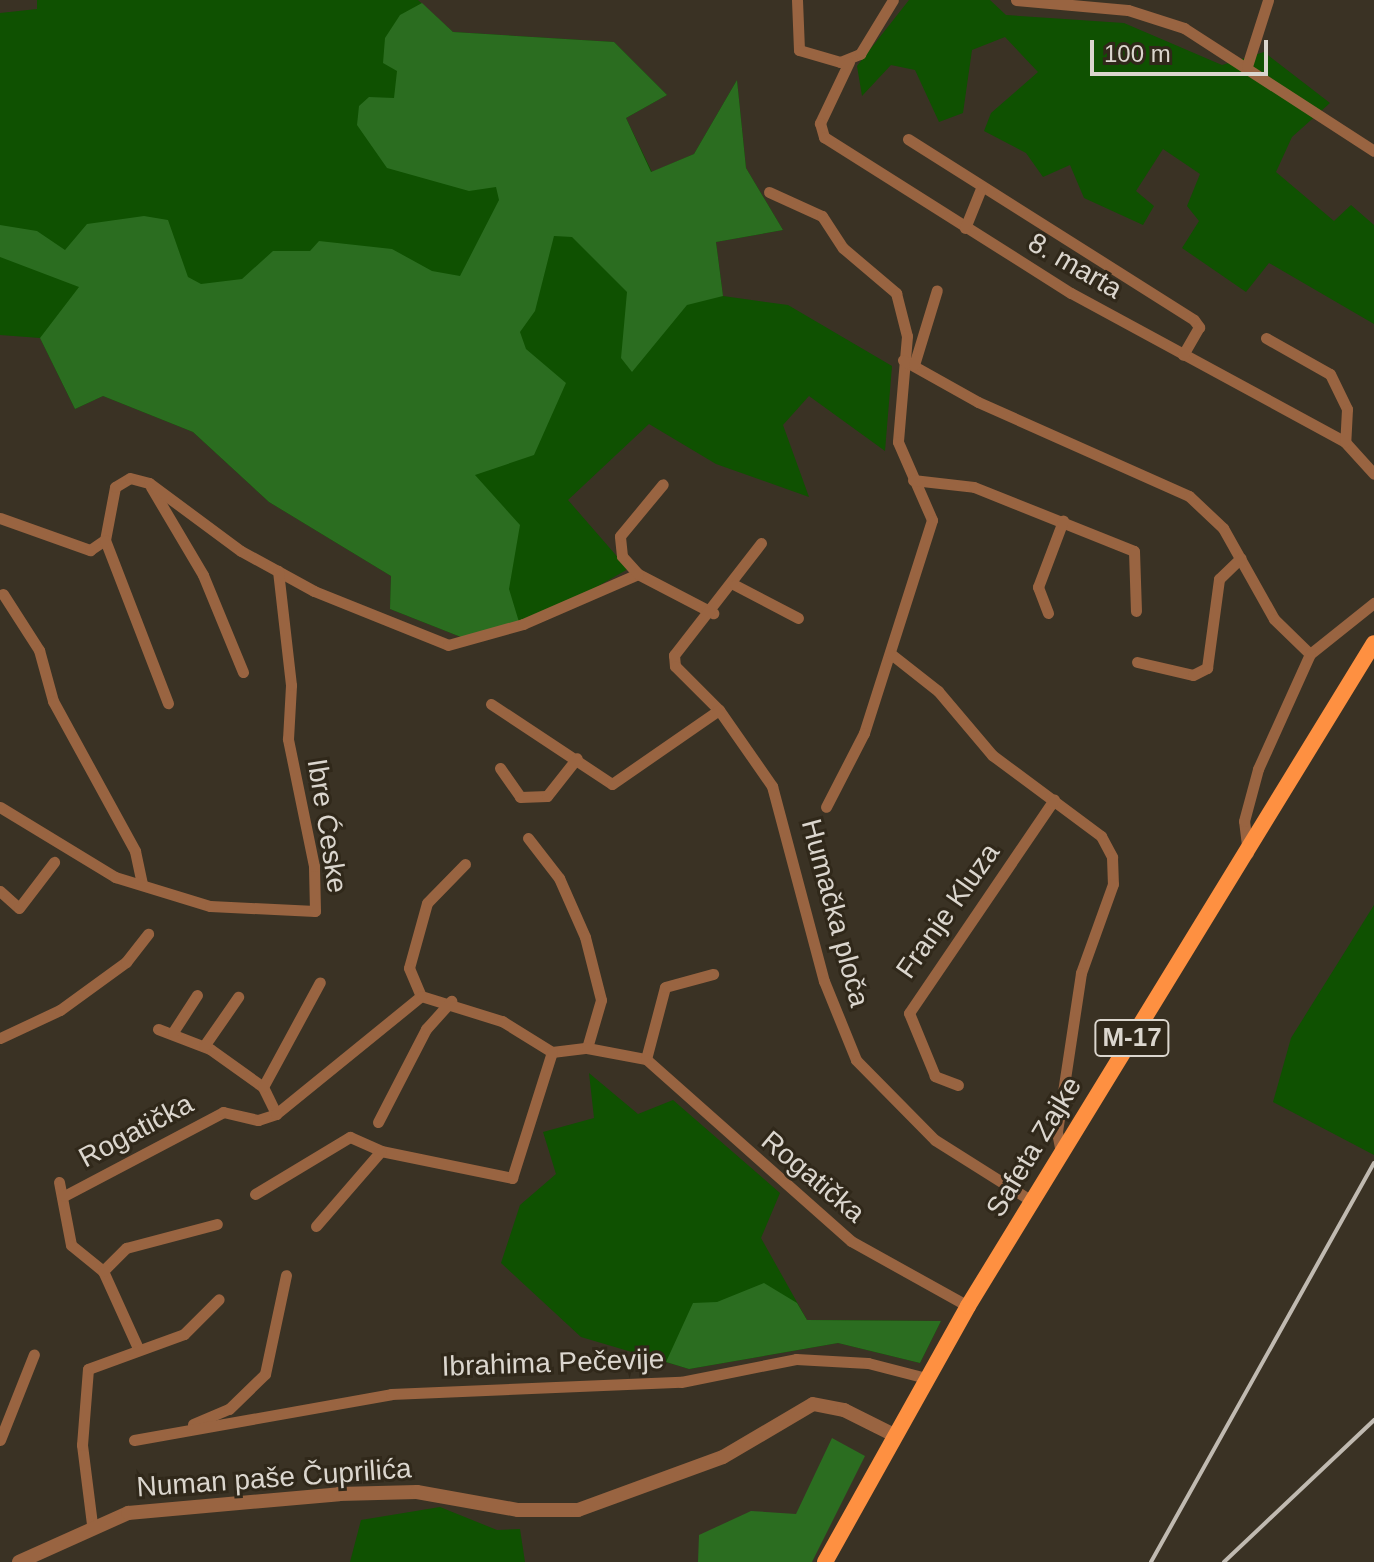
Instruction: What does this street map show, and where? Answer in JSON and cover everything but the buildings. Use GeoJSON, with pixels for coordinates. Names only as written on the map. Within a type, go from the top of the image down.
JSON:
{"type":"FeatureCollection","features":[{"type":"Feature","properties":{"kind":"main road","name":"Safeta Zajke"},"geometry":{"type":"LineString","coordinates":[[825,1562],[968,1306],[1249,853],[1374,643]]}},
{"type":"Feature","properties":{"kind":"street"},"geometry":{"type":"LineString","coordinates":[[797,0],[801,53],[849,62],[893,0]]}},
{"type":"Feature","properties":{"kind":"street"},"geometry":{"type":"LineString","coordinates":[[1016,0],[1128,10],[1184,28],[1374,151]]}},
{"type":"Feature","properties":{"kind":"street"},"geometry":{"type":"LineString","coordinates":[[1247,66],[1268,0]]}},
{"type":"Feature","properties":{"kind":"street","name":"8. marta"},"geometry":{"type":"LineString","coordinates":[[849,62],[820,132],[965,228],[1183,355],[1345,442],[1374,474]]}},
{"type":"Feature","properties":{"kind":"street"},"geometry":{"type":"LineString","coordinates":[[908,139],[1194,320],[1199,327],[1183,355]]}},
{"type":"Feature","properties":{"kind":"street"},"geometry":{"type":"LineString","coordinates":[[965,228],[982,186]]}},
{"type":"Feature","properties":{"kind":"street"},"geometry":{"type":"LineString","coordinates":[[769,192],[815,210],[843,248],[889,284],[906,322],[908,362]]}},
{"type":"Feature","properties":{"kind":"street"},"geometry":{"type":"LineString","coordinates":[[826,807],[853,761],[931,531],[897,425],[908,362],[937,290]]}},
{"type":"Feature","properties":{"kind":"street"},"geometry":{"type":"LineString","coordinates":[[1266,338],[1330,374],[1347,409],[1345,442]]}},
{"type":"Feature","properties":{"kind":"street"},"geometry":{"type":"LineString","coordinates":[[908,362],[978,402],[1189,496],[1241,558],[1274,619],[1310,654]]}},
{"type":"Feature","properties":{"kind":"street"},"geometry":{"type":"LineString","coordinates":[[168,703],[105,540],[115,487],[130,478],[149,483],[278,571],[448,645],[509,629],[638,574]]}},
{"type":"Feature","properties":{"kind":"street"},"geometry":{"type":"LineString","coordinates":[[913,480],[965,484],[1134,551],[1136,611]]}},
{"type":"Feature","properties":{"kind":"street"},"geometry":{"type":"LineString","coordinates":[[149,483],[203,575],[243,672]]}},
{"type":"Feature","properties":{"kind":"street"},"geometry":{"type":"LineString","coordinates":[[663,484],[620,536],[622,556],[638,574],[713,613]]}},
{"type":"Feature","properties":{"kind":"street"},"geometry":{"type":"LineString","coordinates":[[0,518],[90,550],[105,540]]}},
{"type":"Feature","properties":{"kind":"street"},"geometry":{"type":"LineString","coordinates":[[1048,613],[1038,587],[1063,521]]}},
{"type":"Feature","properties":{"kind":"street","name":"Humačka ploča"},"geometry":{"type":"LineString","coordinates":[[761,543],[735,585],[673,660],[719,710],[760,764],[783,813],[824,981],[856,1060],[935,1140],[1032,1201]]}},
{"type":"Feature","properties":{"kind":"street"},"geometry":{"type":"LineString","coordinates":[[1137,662],[1193,675],[1207,668],[1219,579],[1241,558]]}},
{"type":"Feature","properties":{"kind":"street","name":"Ibre Ćeske"},"geometry":{"type":"LineString","coordinates":[[0,807],[91,867],[142,884],[210,906],[315,911],[314,866],[288,739],[291,685],[278,571]]}},
{"type":"Feature","properties":{"kind":"street"},"geometry":{"type":"LineString","coordinates":[[735,585],[798,618]]}},
{"type":"Feature","properties":{"kind":"street"},"geometry":{"type":"LineString","coordinates":[[3,594],[39,650],[53,701],[135,851],[142,884]]}},
{"type":"Feature","properties":{"kind":"street"},"geometry":{"type":"LineString","coordinates":[[1249,853],[1244,821],[1254,782],[1310,654],[1374,603]]}},
{"type":"Feature","properties":{"kind":"street"},"geometry":{"type":"LineString","coordinates":[[891,654],[938,691],[992,755],[1101,836],[1115,870],[1081,973],[1057,1132],[1061,1152]]}},
{"type":"Feature","properties":{"kind":"street"},"geometry":{"type":"LineString","coordinates":[[491,704],[617,784],[719,710]]}},
{"type":"Feature","properties":{"kind":"street"},"geometry":{"type":"LineString","coordinates":[[500,768],[520,797],[547,796],[577,758]]}},
{"type":"Feature","properties":{"kind":"street","name":"Franje Kluza"},"geometry":{"type":"LineString","coordinates":[[958,1085],[935,1076],[909,1013],[1054,800]]}},
{"type":"Feature","properties":{"kind":"street"},"geometry":{"type":"LineString","coordinates":[[528,838],[559,878],[585,937],[601,1000],[587,1048]]}},
{"type":"Feature","properties":{"kind":"street"},"geometry":{"type":"LineString","coordinates":[[0,891],[19,908],[54,862]]}},
{"type":"Feature","properties":{"kind":"street"},"geometry":{"type":"LineString","coordinates":[[421,996],[409,968],[427,903],[465,864]]}},
{"type":"Feature","properties":{"kind":"street"},"geometry":{"type":"LineString","coordinates":[[0,1038],[60,1010],[126,962],[148,934]]}},
{"type":"Feature","properties":{"kind":"street"},"geometry":{"type":"LineString","coordinates":[[158,1029],[204,1046],[263,1087],[276,1114],[421,996],[451,1001],[552,1052],[587,1048],[646,1059],[665,987],[713,974]]}},
{"type":"Feature","properties":{"kind":"street"},"geometry":{"type":"LineString","coordinates":[[263,1087],[320,982]]}},
{"type":"Feature","properties":{"kind":"street"},"geometry":{"type":"LineString","coordinates":[[173,1032],[197,995]]}},
{"type":"Feature","properties":{"kind":"street"},"geometry":{"type":"LineString","coordinates":[[204,1046],[238,997]]}},
{"type":"Feature","properties":{"kind":"street"},"geometry":{"type":"LineString","coordinates":[[378,1122],[426,1029],[451,1001]]}},
{"type":"Feature","properties":{"kind":"street"},"geometry":{"type":"LineString","coordinates":[[255,1194],[350,1137],[381,1151],[512,1178],[552,1052]]}},
{"type":"Feature","properties":{"kind":"street","name":"Rogatička"},"geometry":{"type":"LineString","coordinates":[[646,1059],[851,1241],[968,1306]]}},
{"type":"Feature","properties":{"kind":"street","name":"Rogatička"},"geometry":{"type":"LineString","coordinates":[[64,1196],[223,1112],[258,1120],[276,1114]]}},
{"type":"Feature","properties":{"kind":"street"},"geometry":{"type":"LineString","coordinates":[[316,1226],[381,1151]]}},
{"type":"Feature","properties":{"kind":"street"},"geometry":{"type":"LineString","coordinates":[[59,1182],[71,1245],[103,1271],[138,1348]]}},
{"type":"Feature","properties":{"kind":"street"},"geometry":{"type":"LineString","coordinates":[[103,1271],[126,1248],[217,1224]]}},
{"type":"Feature","properties":{"kind":"street","name":"Ibrahima Pečevije"},"geometry":{"type":"LineString","coordinates":[[134,1440],[181,1428],[229,1409],[265,1374],[286,1275]]}},
{"type":"Feature","properties":{"kind":"street"},"geometry":{"type":"LineString","coordinates":[[92,1524],[82,1445],[88,1369],[138,1348],[184,1334],[219,1299]]}},
{"type":"Feature","properties":{"kind":"street"},"geometry":{"type":"LineString","coordinates":[[0,1440],[34,1354]]}},
{"type":"Feature","properties":{"kind":"street","name":"Ibrahima Pečevije"},"geometry":{"type":"LineString","coordinates":[[181,1428],[286,1417],[391,1394],[681,1382],[796,1359],[868,1363],[926,1378]]}},
{"type":"Feature","properties":{"kind":"street","name":"Numan paše Čuprilića"},"geometry":{"type":"LineString","coordinates":[[19,1562],[92,1524],[128,1513],[373,1492],[429,1493],[518,1510],[578,1510],[723,1457],[813,1404],[844,1410],[894,1435]]}},
{"type":"Feature","properties":{"kind":"green space"},"geometry":{"type":"Polygon","coordinates":[[[37,0],[418,0],[453,32],[614,42],[667,95],[626,118],[652,172],[694,154],[737,80],[746,168],[783,230],[716,242],[723,296],[788,305],[892,366],[885,451],[809,396],[783,425],[809,497],[716,464],[649,424],[568,500],[628,569],[567,604],[471,641],[390,609],[391,576],[269,502],[193,432],[103,396],[75,409],[40,338],[0,335],[0,13],[37,9],[37,0]]]}},
{"type":"Feature","properties":{"kind":"green space"},"geometry":{"type":"Polygon","coordinates":[[[909,0],[990,0],[1006,15],[1124,23],[1222,65],[1264,52],[1330,103],[1292,137],[1276,172],[1334,221],[1351,205],[1374,225],[1374,324],[1269,263],[1246,292],[1182,248],[1199,221],[1187,206],[1200,174],[1163,149],[1136,191],[1154,206],[1143,225],[1084,198],[1070,165],[1043,177],[1026,153],[984,131],[991,113],[1038,72],[1005,37],[972,50],[963,113],[939,122],[915,70],[891,65],[862,96],[857,66],[909,0]]]}},
{"type":"Feature","properties":{"kind":"green space"},"geometry":{"type":"Polygon","coordinates":[[[422,3],[453,32],[614,42],[667,95],[626,118],[651,172],[694,154],[737,80],[746,168],[783,230],[716,242],[723,296],[687,305],[632,372],[621,358],[627,292],[572,237],[554,236],[535,311],[520,332],[526,349],[566,383],[534,455],[475,475],[520,525],[509,589],[519,622],[471,641],[390,609],[391,576],[269,502],[193,432],[103,396],[75,409],[40,338],[79,287],[0,257],[0,225],[37,231],[65,250],[87,224],[144,216],[168,220],[188,277],[201,284],[242,279],[273,251],[310,251],[319,241],[392,249],[432,271],[460,276],[499,200],[496,187],[469,191],[387,168],[357,125],[359,106],[369,97],[394,98],[397,71],[383,63],[385,38],[400,15],[422,3]]]}},
{"type":"Feature","properties":{"kind":"green space"},"geometry":{"type":"Polygon","coordinates":[[[1374,905],[1374,1155],[1273,1102],[1291,1038],[1374,905]]]}},
{"type":"Feature","properties":{"kind":"green space"},"geometry":{"type":"Polygon","coordinates":[[[589,1073],[638,1114],[673,1100],[780,1193],[761,1238],[807,1320],[941,1321],[920,1363],[838,1343],[689,1369],[581,1337],[501,1263],[520,1205],[556,1174],[543,1132],[594,1118],[589,1073]]]}},
{"type":"Feature","properties":{"kind":"green space"},"geometry":{"type":"Polygon","coordinates":[[[764,1283],[797,1303],[807,1320],[941,1321],[920,1363],[838,1343],[689,1369],[666,1362],[693,1303],[717,1302],[764,1283]]]}},
{"type":"Feature","properties":{"kind":"green space"},"geometry":{"type":"Polygon","coordinates":[[[832,1438],[865,1456],[812,1562],[698,1562],[699,1535],[751,1511],[796,1514],[832,1438]]]}},
{"type":"Feature","properties":{"kind":"green space"},"geometry":{"type":"Polygon","coordinates":[[[440,1507],[497,1530],[520,1529],[525,1562],[350,1562],[361,1520],[440,1507]]]}},
{"type":"Feature","properties":{"kind":"railway"},"geometry":{"type":"LineString","coordinates":[[1151,1562],[1374,1163]]}},
{"type":"Feature","properties":{"kind":"railway"},"geometry":{"type":"LineString","coordinates":[[1224,1562],[1374,1420]]}}]}
